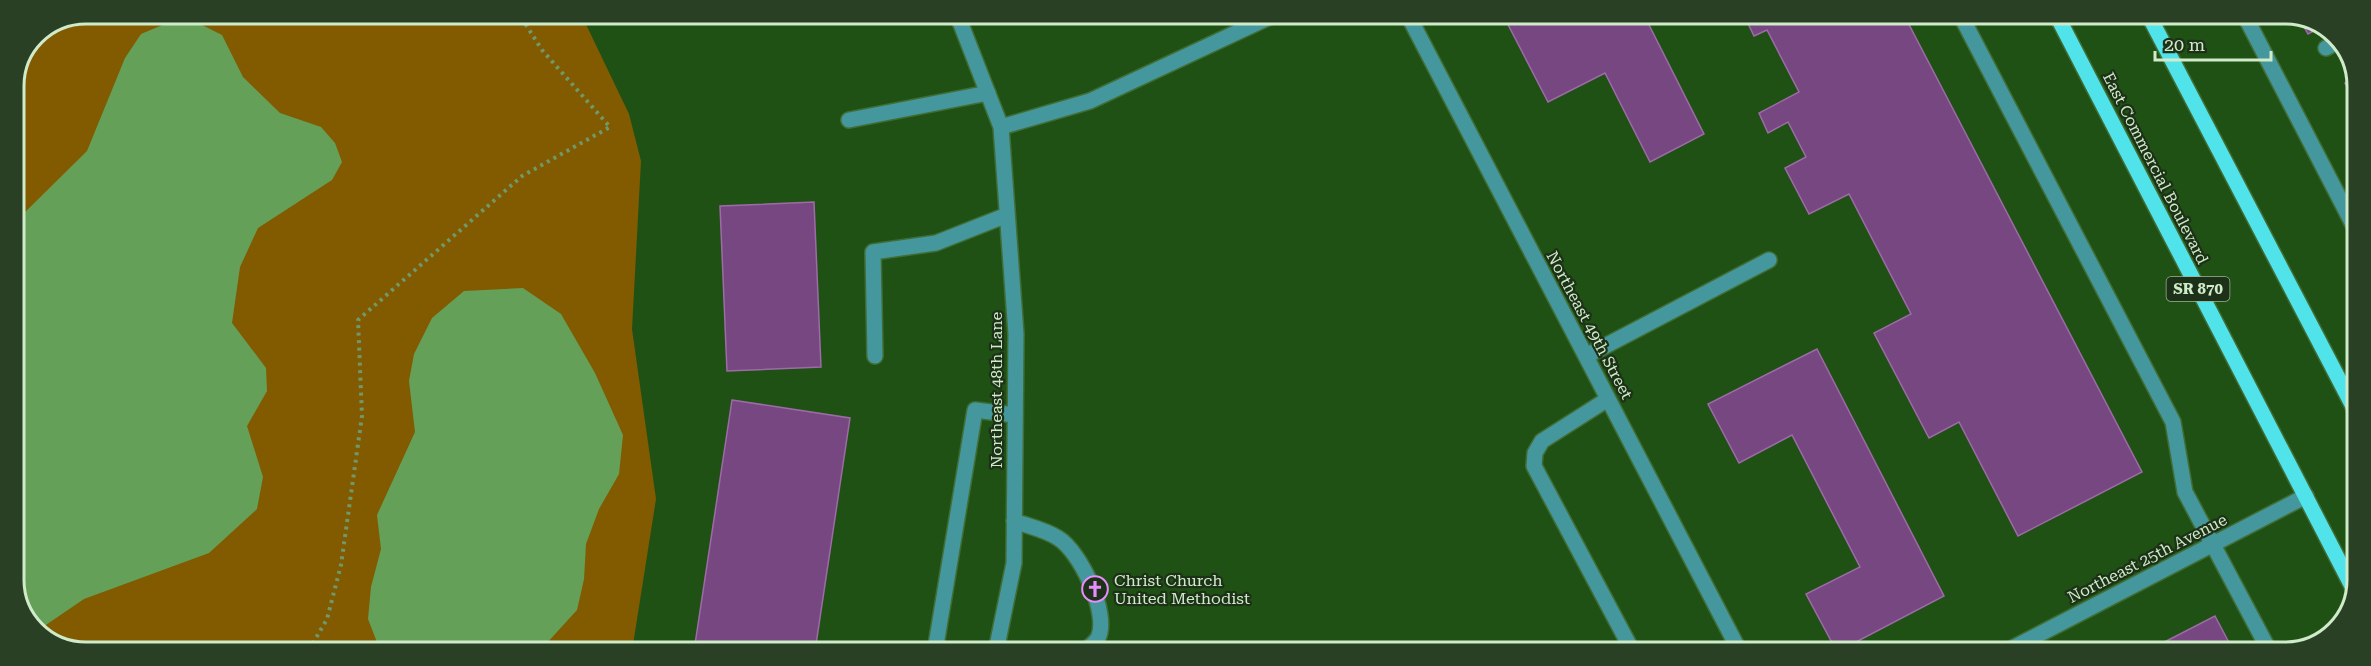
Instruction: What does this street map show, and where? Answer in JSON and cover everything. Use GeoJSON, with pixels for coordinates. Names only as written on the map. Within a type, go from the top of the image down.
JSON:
{"type":"FeatureCollection","features":[{"type":"Feature","properties":{"kind":"main road","name":"East Commercial Boulevard"},"geometry":{"type":"LineString","coordinates":[[2061,24],[2347,576]]}},
{"type":"Feature","properties":{"kind":"main road"},"geometry":{"type":"LineString","coordinates":[[2153,24],[2347,395]]}},
{"type":"Feature","properties":{"kind":"street","name":"Northeast 48th Lane"},"geometry":{"type":"LineString","coordinates":[[961,24],[1001,127],[1016,334],[1014,562],[998,642]]}},
{"type":"Feature","properties":{"kind":"street"},"geometry":{"type":"LineString","coordinates":[[1001,127],[1090,101],[1255,24]]}},
{"type":"Feature","properties":{"kind":"street","name":"Northeast 49th Street"},"geometry":{"type":"LineString","coordinates":[[1413,24],[1735,642]]}},
{"type":"Feature","properties":{"kind":"street"},"geometry":{"type":"LineString","coordinates":[[1966,24],[2173,422],[2185,492],[2262,642]]}},
{"type":"Feature","properties":{"kind":"street"},"geometry":{"type":"LineString","coordinates":[[2249,24],[2347,213]]}},
{"type":"Feature","properties":{"kind":"street"},"geometry":{"type":"LineString","coordinates":[[2326,48],[2331,45]]}},
{"type":"Feature","properties":{"kind":"street"},"geometry":{"type":"LineString","coordinates":[[849,120],[988,93]]}},
{"type":"Feature","properties":{"kind":"street"},"geometry":{"type":"LineString","coordinates":[[875,356],[873,252],[936,243],[1007,215]]}},
{"type":"Feature","properties":{"kind":"street"},"geometry":{"type":"LineString","coordinates":[[1586,356],[1769,260]]}},
{"type":"Feature","properties":{"kind":"street"},"geometry":{"type":"LineString","coordinates":[[1608,399],[1542,441],[1535,453],[1534,466],[1628,642]]}},
{"type":"Feature","properties":{"kind":"street"},"geometry":{"type":"LineString","coordinates":[[936,642],[975,410],[1015,415]]}},
{"type":"Feature","properties":{"kind":"street","name":"Northeast 25th Avenue"},"geometry":{"type":"LineString","coordinates":[[2024,642],[2306,496]]}},
{"type":"Feature","properties":{"kind":"street"},"geometry":{"type":"LineString","coordinates":[[1014,521],[1058,538],[1070,548],[1088,577],[1101,621],[1098,638],[1094,642]]}},
{"type":"Feature","properties":{"kind":"path"},"geometry":{"type":"LineString","coordinates":[[314,642],[327,619],[341,565],[362,416],[358,320],[522,176],[610,127],[542,50],[525,24]]}},
{"type":"Feature","properties":{"kind":"shaded area"},"geometry":{"type":"Polygon","coordinates":[[[86,24],[586,24],[629,114],[641,161],[632,329],[656,499],[633,642],[86,642],[70,640],[51,632],[32,611],[24,584],[24,86],[25,74],[34,51],[51,34],[74,25],[86,24]]]}},
{"type":"Feature","properties":{"kind":"shaded area"},"geometry":{"type":"Polygon","coordinates":[[[165,24],[200,24],[222,35],[243,77],[280,113],[321,127],[335,143],[342,162],[332,180],[258,228],[240,267],[232,323],[266,368],[267,391],[247,426],[263,477],[257,509],[209,553],[84,599],[44,626],[32,611],[24,584],[24,213],[87,151],[125,58],[141,34],[165,24]]]}},
{"type":"Feature","properties":{"kind":"shaded area"},"geometry":{"type":"Polygon","coordinates":[[[523,288],[561,314],[595,373],[623,435],[619,474],[599,509],[586,544],[584,579],[577,610],[548,642],[377,642],[368,619],[371,587],[381,549],[377,515],[415,432],[409,381],[414,354],[432,318],[464,291],[523,288]]]}},
{"type":"Feature","properties":{"kind":"building"},"geometry":{"type":"Polygon","coordinates":[[[1508,24],[1649,24],[1704,134],[1650,162],[1605,73],[1548,102],[1508,24]]]}},
{"type":"Feature","properties":{"kind":"building"},"geometry":{"type":"Polygon","coordinates":[[[1748,24],[1909,24],[2142,472],[2018,536],[1959,422],[1929,438],[1874,333],[1911,314],[1849,194],[1809,214],[1785,168],[1806,157],[1788,122],[1768,133],[1759,113],[1799,92],[1767,30],[1754,36],[1748,24]]]}},
{"type":"Feature","properties":{"kind":"building"},"geometry":{"type":"Polygon","coordinates":[[[2304,27],[2314,31],[2308,34],[2304,27]]]}},
{"type":"Feature","properties":{"kind":"building"},"geometry":{"type":"Polygon","coordinates":[[[814,202],[821,367],[727,371],[720,206],[814,202]]]}},
{"type":"Feature","properties":{"kind":"building"},"geometry":{"type":"Polygon","coordinates":[[[1817,349],[1944,596],[1856,642],[1832,642],[1806,594],[1860,567],[1792,435],[1739,463],[1708,404],[1817,349]]]}},
{"type":"Feature","properties":{"kind":"building"},"geometry":{"type":"Polygon","coordinates":[[[732,400],[850,418],[816,642],[695,642],[732,400]]]}},
{"type":"Feature","properties":{"kind":"building"},"geometry":{"type":"Polygon","coordinates":[[[2215,616],[2229,642],[2164,642],[2215,616]]]}},
{"type":"Feature","properties":{"kind":"place","name":"Christ Church United Methodist"},"geometry":{"type":"Point","coordinates":[1095,589]}}]}
